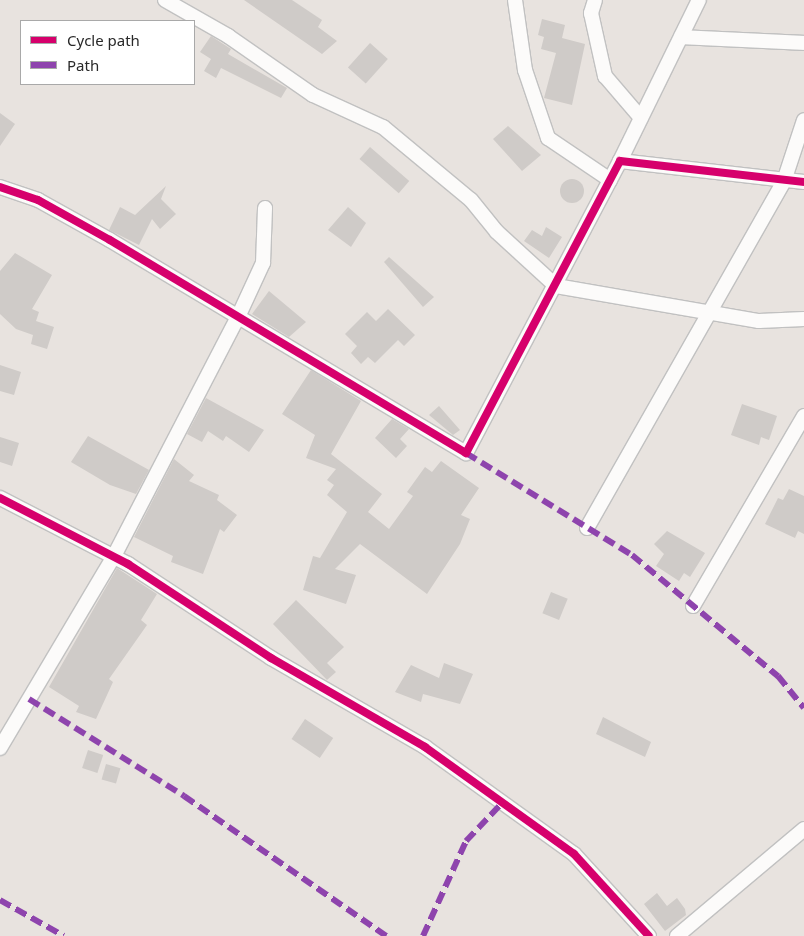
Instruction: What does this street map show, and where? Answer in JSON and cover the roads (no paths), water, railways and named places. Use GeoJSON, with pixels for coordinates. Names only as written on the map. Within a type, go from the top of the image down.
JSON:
{"type":"FeatureCollection","features":[{"type":"Feature","properties":{"kind":"street"},"geometry":{"type":"LineString","coordinates":[[165,0],[228,36],[312,95],[382,127],[471,200],[497,232],[556,286],[707,314],[759,321],[804,319]]}},
{"type":"Feature","properties":{"kind":"street"},"geometry":{"type":"LineString","coordinates":[[515,0],[525,70],[548,138],[610,180]]}},
{"type":"Feature","properties":{"kind":"street"},"geometry":{"type":"LineString","coordinates":[[595,0],[591,13],[606,76],[641,118]]}},
{"type":"Feature","properties":{"kind":"street"},"geometry":{"type":"LineString","coordinates":[[0,187],[38,200],[466,453],[556,286],[699,0]]}},
{"type":"Feature","properties":{"kind":"street"},"geometry":{"type":"LineString","coordinates":[[681,37],[804,43]]}},
{"type":"Feature","properties":{"kind":"street"},"geometry":{"type":"LineString","coordinates":[[587,528],[784,180],[804,120]]}},
{"type":"Feature","properties":{"kind":"street"},"geometry":{"type":"LineString","coordinates":[[620,161],[804,182]]}},
{"type":"Feature","properties":{"kind":"street"},"geometry":{"type":"LineString","coordinates":[[0,748],[114,556],[238,317],[263,263],[265,208]]}},
{"type":"Feature","properties":{"kind":"street"},"geometry":{"type":"LineString","coordinates":[[693,606],[804,416]]}},
{"type":"Feature","properties":{"kind":"street"},"geometry":{"type":"LineString","coordinates":[[0,498],[114,556],[271,658],[425,747],[574,854],[649,936]]}},
{"type":"Feature","properties":{"kind":"street"},"geometry":{"type":"LineString","coordinates":[[677,936],[804,828]]}}]}
